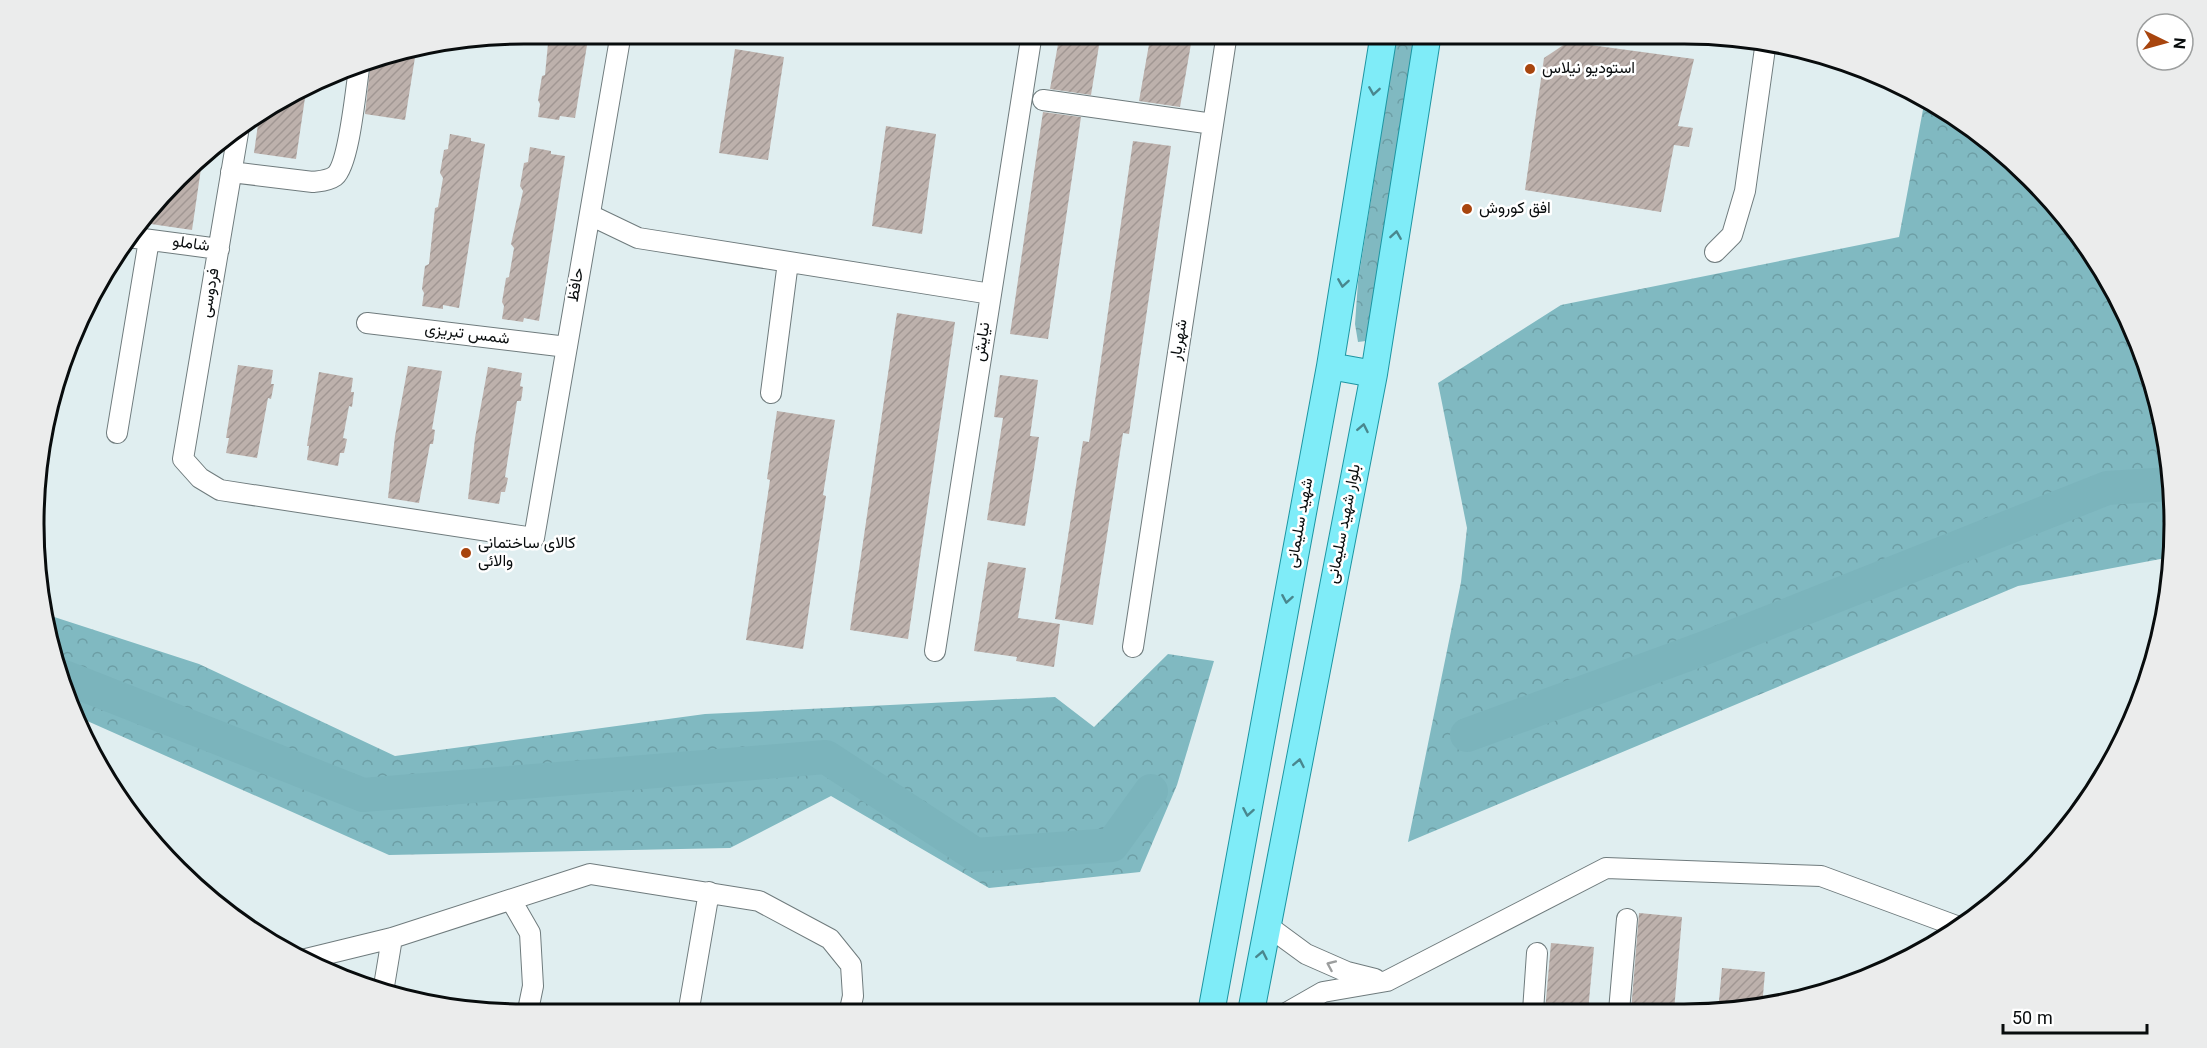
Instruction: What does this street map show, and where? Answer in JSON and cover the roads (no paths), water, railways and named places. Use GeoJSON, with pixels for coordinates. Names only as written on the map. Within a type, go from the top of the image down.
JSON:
{"type":"FeatureCollection","features":[{"type":"Feature","properties":{"kind":"main road","name":"شهید سلیمانی"},"geometry":{"type":"LineString","coordinates":[[1213,1004],[1330,366],[1382,44]]}},
{"type":"Feature","properties":{"kind":"main road","name":"بلوار شهید سلیمانی"},"geometry":{"type":"LineString","coordinates":[[1253,1004],[1374,374],[1426,44]]}},
{"type":"Feature","properties":{"kind":"main road"},"geometry":{"type":"LineString","coordinates":[[1330,366],[1374,374]]}},
{"type":"Feature","properties":{"kind":"street","name":"حافظ"},"geometry":{"type":"LineString","coordinates":[[534,538],[619,44]]}},
{"type":"Feature","properties":{"kind":"street","name":"نیایش"},"geometry":{"type":"LineString","coordinates":[[934,651],[1030,44]]}},
{"type":"Feature","properties":{"kind":"street","name":"شهریار"},"geometry":{"type":"LineString","coordinates":[[1133,647],[1225,44]]}},
{"type":"Feature","properties":{"kind":"street"},"geometry":{"type":"LineString","coordinates":[[1715,252],[1732,235],[1744,192],[1765,51]]}},
{"type":"Feature","properties":{"kind":"street"},"geometry":{"type":"LineString","coordinates":[[231,172],[313,182],[325,181],[334,176],[344,161],[358,73]]}},
{"type":"Feature","properties":{"kind":"street"},"geometry":{"type":"LineString","coordinates":[[1043,100],[1213,124]]}},
{"type":"Feature","properties":{"kind":"street","name":"فردوسی"},"geometry":{"type":"LineString","coordinates":[[237,139],[183,459],[200,478],[220,490],[534,538]]}},
{"type":"Feature","properties":{"kind":"street"},"geometry":{"type":"LineString","coordinates":[[590,214],[638,238],[991,294]]}},
{"type":"Feature","properties":{"kind":"street","name":"شاملو"},"geometry":{"type":"LineString","coordinates":[[138,238],[219,249]]}},
{"type":"Feature","properties":{"kind":"street"},"geometry":{"type":"LineString","coordinates":[[117,433],[149,240]]}},
{"type":"Feature","properties":{"kind":"street"},"geometry":{"type":"LineString","coordinates":[[771,393],[788,262]]}},
{"type":"Feature","properties":{"kind":"street","name":"شمس تبریزی"},"geometry":{"type":"LineString","coordinates":[[368,323],[567,347]]}},
{"type":"Feature","properties":{"kind":"street"},"geometry":{"type":"LineString","coordinates":[[1302,1004],[1323,992],[1387,981],[1606,868],[1821,876],[1950,924]]}},
{"type":"Feature","properties":{"kind":"street"},"geometry":{"type":"LineString","coordinates":[[315,957],[392,938],[590,874],[759,901],[830,939],[852,966],[851,1004]]}},
{"type":"Feature","properties":{"kind":"street"},"geometry":{"type":"LineString","coordinates":[[690,1004],[709,892]]}},
{"type":"Feature","properties":{"kind":"street"},"geometry":{"type":"LineString","coordinates":[[511,900],[530,933],[532,986],[529,1004]]}},
{"type":"Feature","properties":{"kind":"street"},"geometry":{"type":"LineString","coordinates":[[1620,1004],[1627,919]]}},
{"type":"Feature","properties":{"kind":"street"},"geometry":{"type":"LineString","coordinates":[[1268,926],[1306,954],[1347,972],[1387,981]]}},
{"type":"Feature","properties":{"kind":"street"},"geometry":{"type":"LineString","coordinates":[[384,983],[392,938]]}},
{"type":"Feature","properties":{"kind":"street"},"geometry":{"type":"LineString","coordinates":[[1533,1004],[1537,954]]}},
{"type":"Feature","properties":{"kind":"waterway"},"geometry":{"type":"LineString","coordinates":[[1467,735],[1702,649],[2107,488],[2161,485]]}},
{"type":"Feature","properties":{"kind":"waterway"},"geometry":{"type":"LineString","coordinates":[[69,679],[363,795],[826,757],[976,855],[1112,845],[1151,791]]}},
{"type":"Feature","properties":{"kind":"place","name":"استودیو نیلاس"},"geometry":{"type":"Point","coordinates":[1530,69]}},
{"type":"Feature","properties":{"kind":"place","name":"افق کوروش"},"geometry":{"type":"Point","coordinates":[1467,209]}},
{"type":"Feature","properties":{"kind":"place","name":"کالای ساختمانی والائی"},"geometry":{"type":"Point","coordinates":[466,553]}}]}
